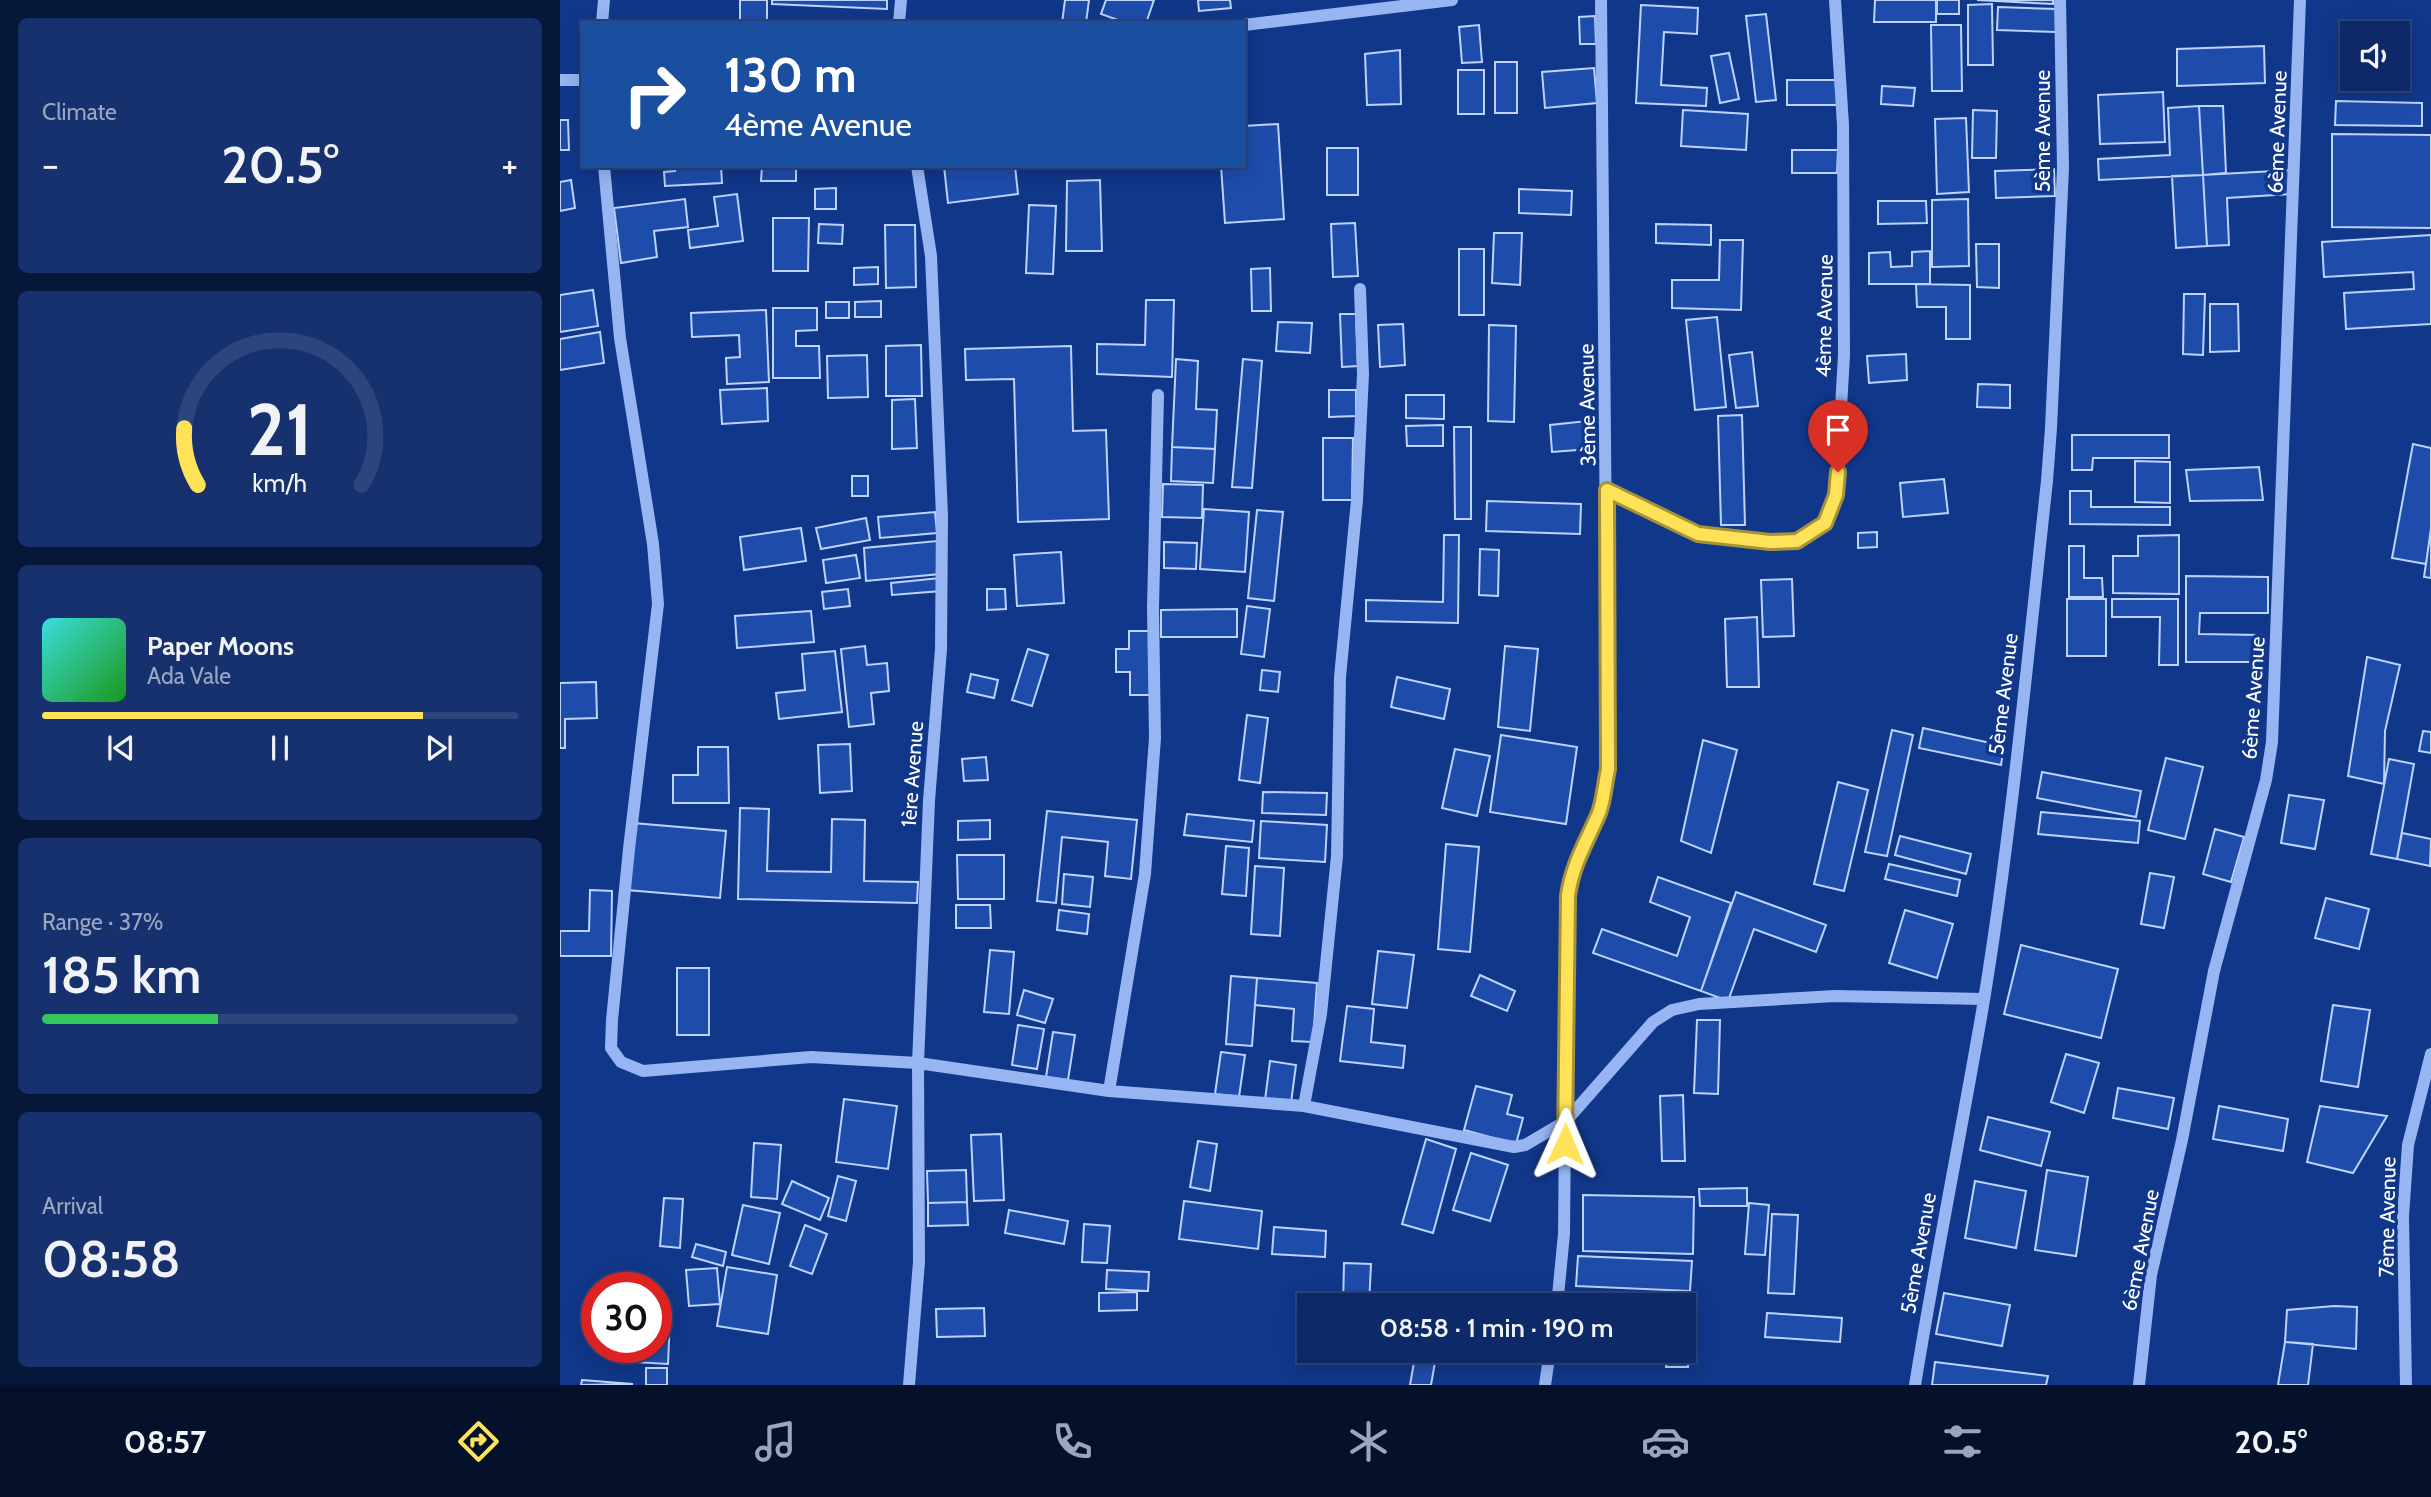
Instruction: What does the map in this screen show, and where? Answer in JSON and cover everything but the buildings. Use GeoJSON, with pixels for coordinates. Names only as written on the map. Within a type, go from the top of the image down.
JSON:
{"type":"FeatureCollection","features":[{"type":"Feature","properties":{"kind":"street"},"geometry":{"type":"LineString","coordinates":[[602,21],[604,0]]}},
{"type":"Feature","properties":{"kind":"street"},"geometry":{"type":"LineString","coordinates":[[899,21],[901,0]]}},
{"type":"Feature","properties":{"kind":"street"},"geometry":{"type":"LineString","coordinates":[[1246,25],[1452,0]]}},
{"type":"Feature","properties":{"kind":"street","name":"3ème Avenue"},"geometry":{"type":"LineString","coordinates":[[1558,1293],[1564,1234],[1567,910],[1570,881],[1581,848],[1600,810],[1608,769],[1601,0]]}},
{"type":"Feature","properties":{"kind":"street","name":"4ème Avenue"},"geometry":{"type":"LineString","coordinates":[[1607,490],[1698,534],[1770,542],[1797,541],[1825,523],[1836,495],[1844,355],[1843,125],[1835,0]]}},
{"type":"Feature","properties":{"kind":"street","name":"5ème Avenue"},"geometry":{"type":"LineString","coordinates":[[1916,1385],[1936,1257],[1984,999],[2003,865],[2051,428],[2063,168],[2060,0]]}},
{"type":"Feature","properties":{"kind":"street","name":"6ème Avenue"},"geometry":{"type":"LineString","coordinates":[[2139,1385],[2151,1275],[2182,1140],[2214,971],[2266,780],[2272,742],[2300,0]]}},
{"type":"Feature","properties":{"kind":"street"},"geometry":{"type":"LineString","coordinates":[[560,80],[581,80]]}},
{"type":"Feature","properties":{"kind":"street"},"geometry":{"type":"LineString","coordinates":[[604,168],[620,338],[653,544],[658,604],[629,849],[611,1048],[621,1062],[643,1071],[811,1057],[918,1063],[1109,1091],[1304,1106],[1514,1147],[1525,1144],[1566,1121],[1653,1022],[1672,1010],[1699,1004],[1835,996],[1984,999]]}},
{"type":"Feature","properties":{"kind":"street","name":"1ère Avenue"},"geometry":{"type":"LineString","coordinates":[[909,1385],[919,1262],[918,1063],[929,801],[941,649],[942,516],[931,256],[917,168]]}},
{"type":"Feature","properties":{"kind":"street"},"geometry":{"type":"LineString","coordinates":[[1304,1106],[1321,1014],[1337,856],[1340,677],[1357,500],[1363,374],[1360,289]]}},
{"type":"Feature","properties":{"kind":"street"},"geometry":{"type":"LineString","coordinates":[[1109,1091],[1144,874],[1155,738],[1153,608],[1158,395]]}},
{"type":"Feature","properties":{"kind":"street","name":"7ème Avenue"},"geometry":{"type":"LineString","coordinates":[[2406,1385],[2403,1216],[2408,1145],[2431,1054]]}},
{"type":"Feature","properties":{"kind":"street"},"geometry":{"type":"LineString","coordinates":[[1545,1385],[1548,1363]]}},
{"type":"Feature","properties":{"kind":"route"},"geometry":{"type":"LineString","coordinates":[[1565,1144],[1568,896],[1581,848],[1600,810],[1608,769],[1607,490],[1698,534],[1770,542],[1797,541],[1825,523],[1836,495],[1838,472]]}}]}
